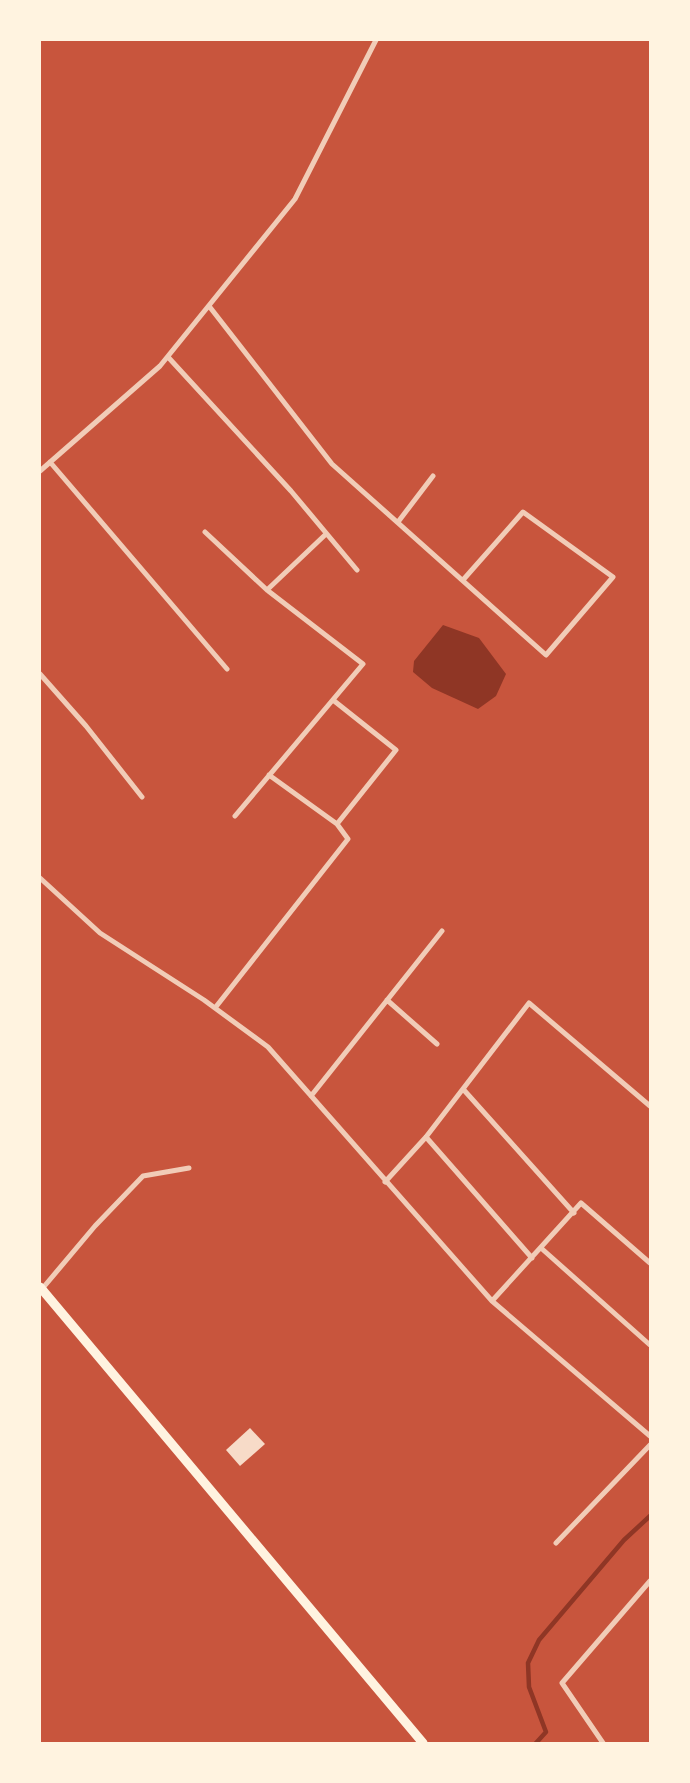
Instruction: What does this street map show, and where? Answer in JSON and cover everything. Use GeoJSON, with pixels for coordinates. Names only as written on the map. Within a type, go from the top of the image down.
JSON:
{"type":"FeatureCollection","features":[{"type":"Feature","properties":{"kind":"main road"},"geometry":{"type":"LineString","coordinates":[[41,1288],[423,1743]]}},
{"type":"Feature","properties":{"kind":"street"},"geometry":{"type":"LineString","coordinates":[[40,471],[160,366],[295,199],[376,40]]}},
{"type":"Feature","properties":{"kind":"street"},"geometry":{"type":"LineString","coordinates":[[209,306],[332,464],[546,655],[613,577],[523,512],[462,580]]}},
{"type":"Feature","properties":{"kind":"street"},"geometry":{"type":"LineString","coordinates":[[168,357],[291,492],[357,570]]}},
{"type":"Feature","properties":{"kind":"street"},"geometry":{"type":"LineString","coordinates":[[50,462],[227,669]]}},
{"type":"Feature","properties":{"kind":"street"},"geometry":{"type":"LineString","coordinates":[[398,522],[433,476]]}},
{"type":"Feature","properties":{"kind":"street"},"geometry":{"type":"LineString","coordinates":[[205,532],[267,590],[363,664],[235,816]]}},
{"type":"Feature","properties":{"kind":"street"},"geometry":{"type":"LineString","coordinates":[[267,590],[326,534]]}},
{"type":"Feature","properties":{"kind":"street"},"geometry":{"type":"LineString","coordinates":[[40,674],[86,726],[142,797]]}},
{"type":"Feature","properties":{"kind":"street"},"geometry":{"type":"LineString","coordinates":[[333,700],[396,750],[337,824]]}},
{"type":"Feature","properties":{"kind":"street"},"geometry":{"type":"LineString","coordinates":[[215,1008],[348,839],[337,824],[269,775]]}},
{"type":"Feature","properties":{"kind":"street"},"geometry":{"type":"LineString","coordinates":[[40,878],[100,933],[215,1008],[268,1047],[385,1182],[492,1301],[650,1436]]}},
{"type":"Feature","properties":{"kind":"street"},"geometry":{"type":"LineString","coordinates":[[311,1096],[442,931]]}},
{"type":"Feature","properties":{"kind":"street"},"geometry":{"type":"LineString","coordinates":[[387,1000],[437,1044]]}},
{"type":"Feature","properties":{"kind":"street"},"geometry":{"type":"LineString","coordinates":[[385,1182],[426,1137],[530,1003],[650,1106]]}},
{"type":"Feature","properties":{"kind":"street"},"geometry":{"type":"LineString","coordinates":[[463,1089],[574,1213]]}},
{"type":"Feature","properties":{"kind":"street"},"geometry":{"type":"LineString","coordinates":[[426,1137],[532,1258]]}},
{"type":"Feature","properties":{"kind":"street"},"geometry":{"type":"LineString","coordinates":[[41,1288],[95,1226],[143,1176],[189,1168]]}},
{"type":"Feature","properties":{"kind":"street"},"geometry":{"type":"LineString","coordinates":[[492,1301],[574,1213],[581,1203],[650,1263]]}},
{"type":"Feature","properties":{"kind":"street"},"geometry":{"type":"LineString","coordinates":[[541,1248],[650,1345]]}},
{"type":"Feature","properties":{"kind":"street"},"geometry":{"type":"LineString","coordinates":[[556,1543],[650,1445]]}},
{"type":"Feature","properties":{"kind":"street"},"geometry":{"type":"LineString","coordinates":[[603,1743],[562,1683],[650,1581]]}},
{"type":"Feature","properties":{"kind":"shaded area"},"geometry":{"type":"Polygon","coordinates":[[[443,625],[479,638],[506,674],[496,696],[478,709],[432,688],[413,672],[414,661],[443,625]]]}},
{"type":"Feature","properties":{"kind":"building"},"geometry":{"type":"Polygon","coordinates":[[[250,1428],[265,1444],[240,1466],[226,1450],[250,1428]]]}},
{"type":"Feature","properties":{"kind":"waterway"},"geometry":{"type":"LineString","coordinates":[[536,1743],[546,1732],[529,1687],[528,1663],[539,1640],[624,1540],[650,1516]]}}]}
